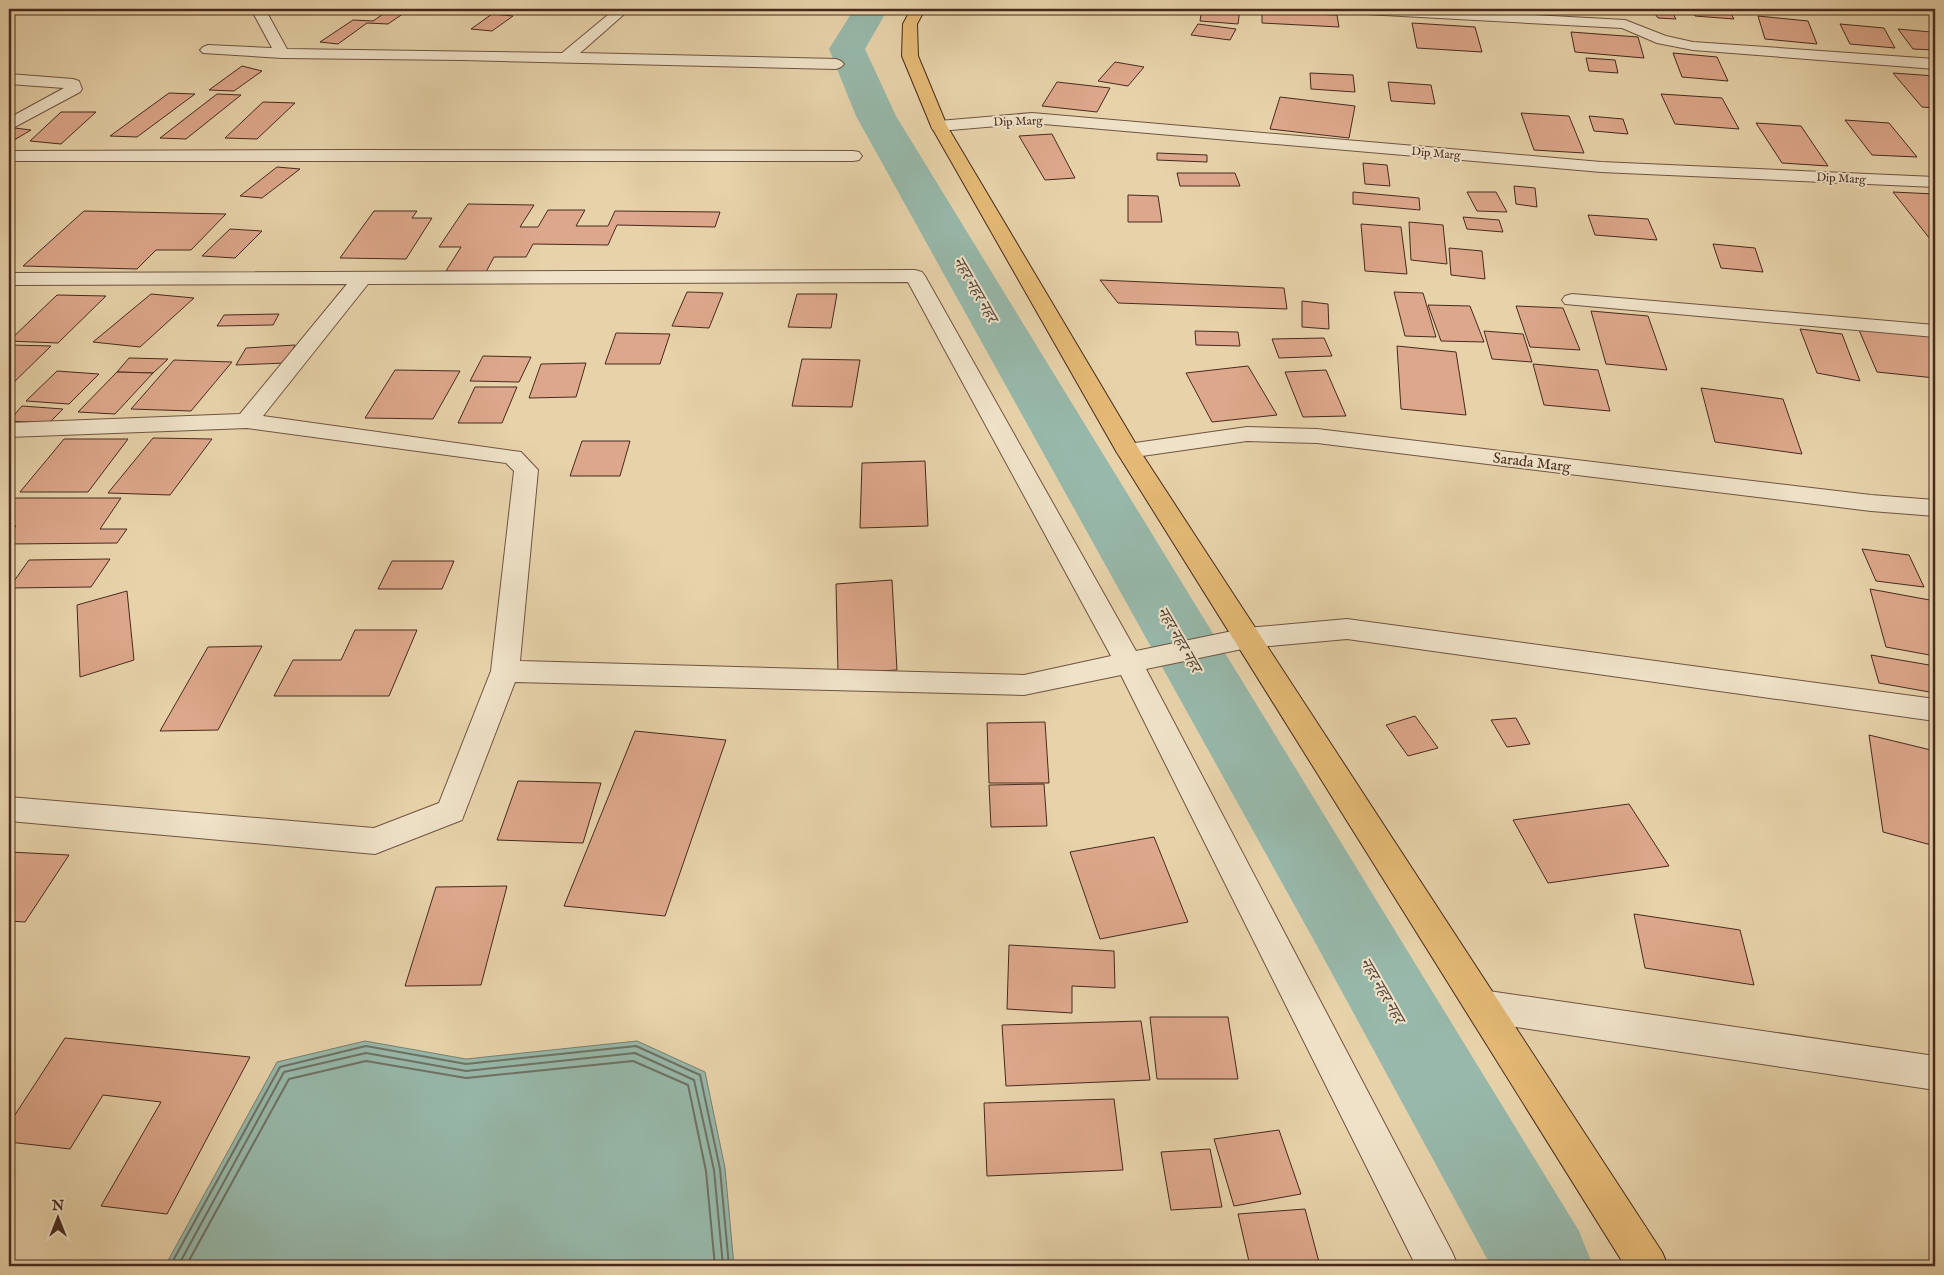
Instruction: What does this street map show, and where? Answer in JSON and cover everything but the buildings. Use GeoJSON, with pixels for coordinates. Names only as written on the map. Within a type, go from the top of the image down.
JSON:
{"type":"FeatureCollection","features":[{"type":"Feature","properties":{"kind":"main road"},"geometry":{"type":"LineString","coordinates":[[918,9],[910,24],[910,56],[939,126],[1128,452],[1234,640],[1482,1006],[1648,1266]]}},
{"type":"Feature","properties":{"kind":"street"},"geometry":{"type":"LineString","coordinates":[[258,9],[282,54]]}},
{"type":"Feature","properties":{"kind":"street"},"geometry":{"type":"LineString","coordinates":[[566,58],[623,9]]}},
{"type":"Feature","properties":{"kind":"street"},"geometry":{"type":"LineString","coordinates":[[1347,9],[1625,24],[1662,40],[1693,46],[1935,64]]}},
{"type":"Feature","properties":{"kind":"street"},"geometry":{"type":"LineString","coordinates":[[208,50],[282,54],[836,64]]}},
{"type":"Feature","properties":{"kind":"street"},"geometry":{"type":"LineString","coordinates":[[9,79],[73,84],[74,89],[9,125]]}},
{"type":"Feature","properties":{"kind":"street","name":"Dip Marg"},"geometry":{"type":"LineString","coordinates":[[939,126],[1032,118],[1601,167],[1935,182]]}},
{"type":"Feature","properties":{"kind":"street"},"geometry":{"type":"LineString","coordinates":[[9,156],[853,156]]}},
{"type":"Feature","properties":{"kind":"street"},"geometry":{"type":"LineString","coordinates":[[9,279],[915,276],[1137,662],[1438,1266]]}},
{"type":"Feature","properties":{"kind":"street"},"geometry":{"type":"LineString","coordinates":[[247,421],[363,277]]}},
{"type":"Feature","properties":{"kind":"street"},"geometry":{"type":"LineString","coordinates":[[1572,300],[1935,332]]}},
{"type":"Feature","properties":{"kind":"street"},"geometry":{"type":"LineString","coordinates":[[9,430],[247,421],[513,457],[526,470],[505,671],[451,810],[375,840],[9,808]]}},
{"type":"Feature","properties":{"kind":"street","name":"Sarada Marg"},"geometry":{"type":"LineString","coordinates":[[1128,452],[1247,434],[1317,436],[1861,501],[1935,508]]}},
{"type":"Feature","properties":{"kind":"street"},"geometry":{"type":"LineString","coordinates":[[505,671],[1024,685],[1234,640],[1347,629],[1935,710]]}},
{"type":"Feature","properties":{"kind":"street"},"geometry":{"type":"LineString","coordinates":[[1482,1006],[1935,1073]]}},
{"type":"Feature","properties":{"kind":"water"},"geometry":{"type":"Polygon","coordinates":[[[365,1041],[466,1059],[637,1041],[705,1072],[725,1168],[734,1266],[165,1266],[277,1062],[365,1041]]]}},
{"type":"Feature","properties":{"kind":"waterway","name":"नहर नहर नहर"},"geometry":{"type":"LineString","coordinates":[[871,9],[847,49],[876,116],[1345,919],[1544,1266]]}}]}
